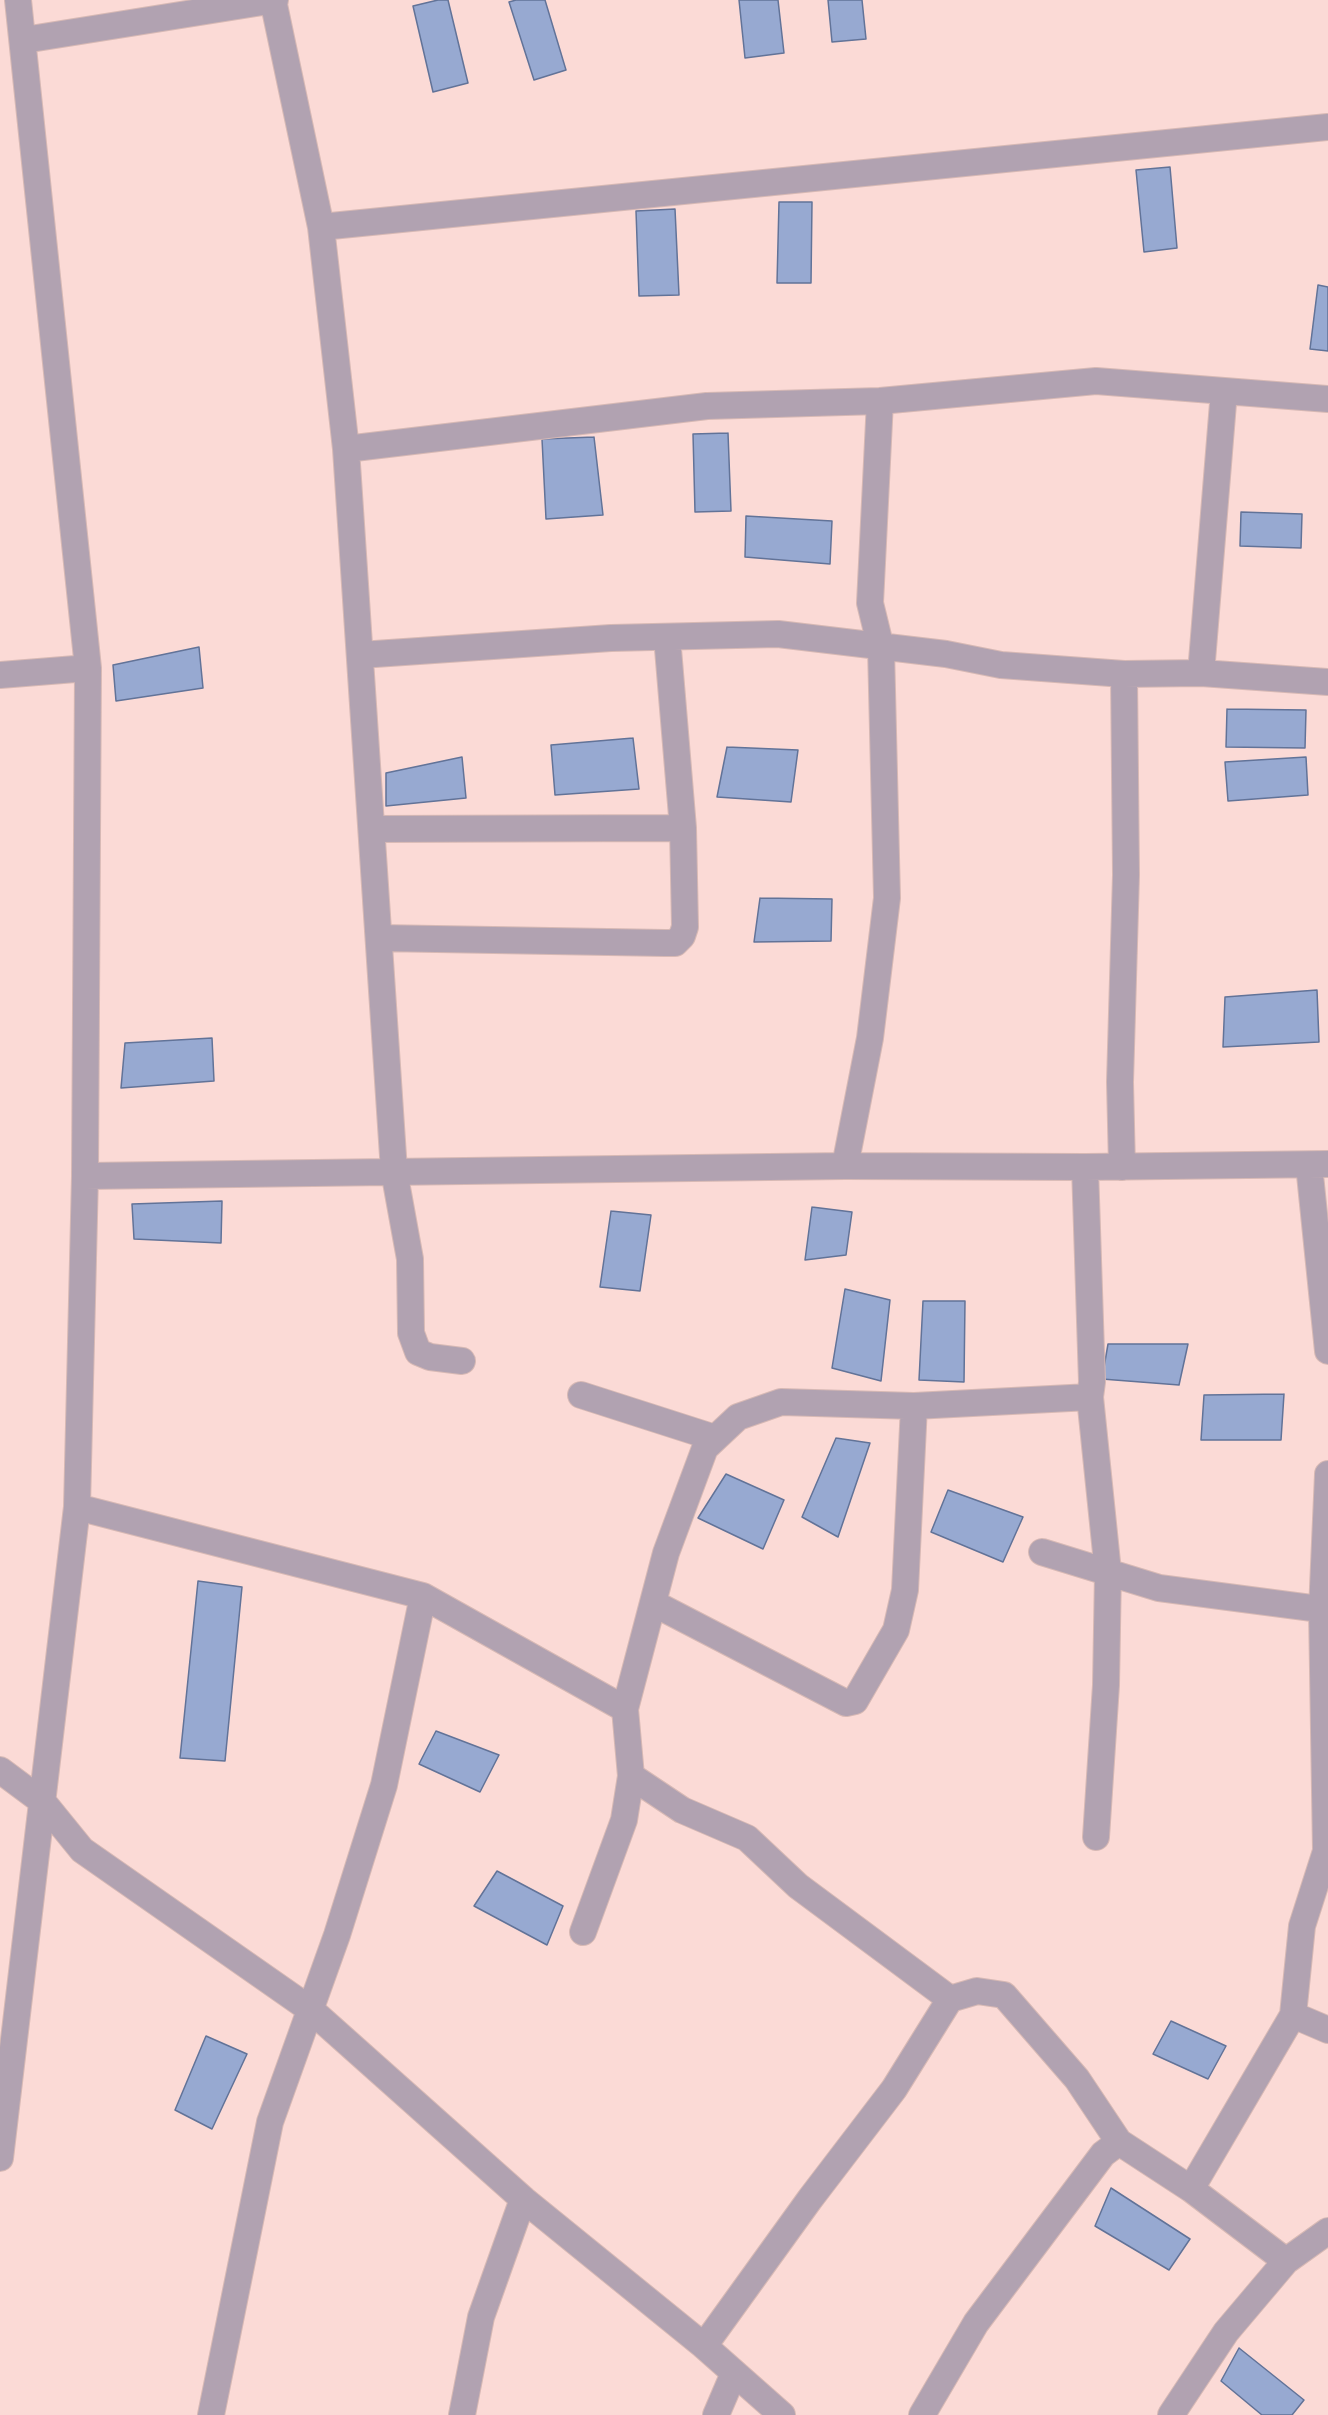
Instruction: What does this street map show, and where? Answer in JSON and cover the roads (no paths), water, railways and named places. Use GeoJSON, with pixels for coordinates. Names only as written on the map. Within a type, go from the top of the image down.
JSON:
{"type":"FeatureCollection","features":[{"type":"Feature","properties":{"kind":"street"},"geometry":{"type":"LineString","coordinates":[[0,2158],[77,1507],[85,1176],[88,668],[18,0]]}},
{"type":"Feature","properties":{"kind":"street"},"geometry":{"type":"LineString","coordinates":[[24,40],[273,0],[321,227],[346,449],[394,1172],[410,1259],[411,1333],[418,1352],[430,1357],[462,1360]]}},
{"type":"Feature","properties":{"kind":"street"},"geometry":{"type":"LineString","coordinates":[[321,227],[1328,127]]}},
{"type":"Feature","properties":{"kind":"street"},"geometry":{"type":"LineString","coordinates":[[346,449],[707,406],[880,401],[1096,381],[1328,399]]}},
{"type":"Feature","properties":{"kind":"street"},"geometry":{"type":"LineString","coordinates":[[1202,673],[1224,391]]}},
{"type":"Feature","properties":{"kind":"street"},"geometry":{"type":"LineString","coordinates":[[845,1166],[870,1038],[887,898],[881,648],[870,603],[880,401]]}},
{"type":"Feature","properties":{"kind":"street"},"geometry":{"type":"LineString","coordinates":[[360,655],[611,638],[778,634],[946,654],[1001,665],[1124,674],[1202,673],[1328,682]]}},
{"type":"Feature","properties":{"kind":"street"},"geometry":{"type":"LineString","coordinates":[[379,938],[675,942],[682,936],[685,927],[683,828],[667,637]]}},
{"type":"Feature","properties":{"kind":"street"},"geometry":{"type":"LineString","coordinates":[[0,675],[88,668]]}},
{"type":"Feature","properties":{"kind":"street"},"geometry":{"type":"LineString","coordinates":[[1122,1167],[1120,1082],[1126,875],[1124,674]]}},
{"type":"Feature","properties":{"kind":"street"},"geometry":{"type":"LineString","coordinates":[[372,829],[683,828]]}},
{"type":"Feature","properties":{"kind":"street"},"geometry":{"type":"LineString","coordinates":[[85,1176],[845,1166],[1319,1165],[1328,1351]]}},
{"type":"Feature","properties":{"kind":"street"},"geometry":{"type":"LineString","coordinates":[[1085,1167],[1092,1382],[1090,1397],[1108,1572],[1106,1685],[1096,1837]]}},
{"type":"Feature","properties":{"kind":"street"},"geometry":{"type":"LineString","coordinates":[[581,1395],[715,1438]]}},
{"type":"Feature","properties":{"kind":"street"},"geometry":{"type":"LineString","coordinates":[[583,1932],[624,1820],[631,1776],[625,1709],[666,1553],[705,1448],[738,1417],[781,1402],[914,1406],[1090,1397]]}},
{"type":"Feature","properties":{"kind":"street"},"geometry":{"type":"LineString","coordinates":[[653,1603],[846,1702],[855,1701],[896,1630],[904,1590],[914,1406]]}},
{"type":"Feature","properties":{"kind":"street"},"geometry":{"type":"LineString","coordinates":[[1191,2189],[1293,2015],[1302,1926],[1327,1851],[1325,1610],[1328,1474]]}},
{"type":"Feature","properties":{"kind":"street"},"geometry":{"type":"LineString","coordinates":[[77,1507],[423,1596],[625,1709]]}},
{"type":"Feature","properties":{"kind":"street"},"geometry":{"type":"LineString","coordinates":[[1042,1552],[1159,1588],[1325,1610]]}},
{"type":"Feature","properties":{"kind":"street"},"geometry":{"type":"LineString","coordinates":[[212,2415],[270,2122],[312,2010],[384,1785],[423,1596]]}},
{"type":"Feature","properties":{"kind":"street"},"geometry":{"type":"LineString","coordinates":[[0,1770],[43,1802],[82,1850],[312,2010],[523,2199],[704,2346],[782,2415]]}},
{"type":"Feature","properties":{"kind":"street"},"geometry":{"type":"LineString","coordinates":[[631,1776],[682,1810],[747,1838],[798,1886],[950,1999]]}},
{"type":"Feature","properties":{"kind":"street"},"geometry":{"type":"LineString","coordinates":[[704,2346],[810,2199],[894,2089],[950,1999],[977,1991],[1004,1995],[1077,2079],[1119,2142],[1191,2189],[1286,2261]]}},
{"type":"Feature","properties":{"kind":"street"},"geometry":{"type":"LineString","coordinates":[[1293,2015],[1328,2030]]}},
{"type":"Feature","properties":{"kind":"street"},"geometry":{"type":"LineString","coordinates":[[922,2415],[976,2323],[1103,2154],[1119,2142]]}},
{"type":"Feature","properties":{"kind":"street"},"geometry":{"type":"LineString","coordinates":[[462,2415],[481,2317],[523,2199]]}},
{"type":"Feature","properties":{"kind":"street"},"geometry":{"type":"LineString","coordinates":[[1171,2415],[1226,2332],[1286,2261],[1328,2231]]}},
{"type":"Feature","properties":{"kind":"street"},"geometry":{"type":"LineString","coordinates":[[716,2415],[734,2373]]}}]}
